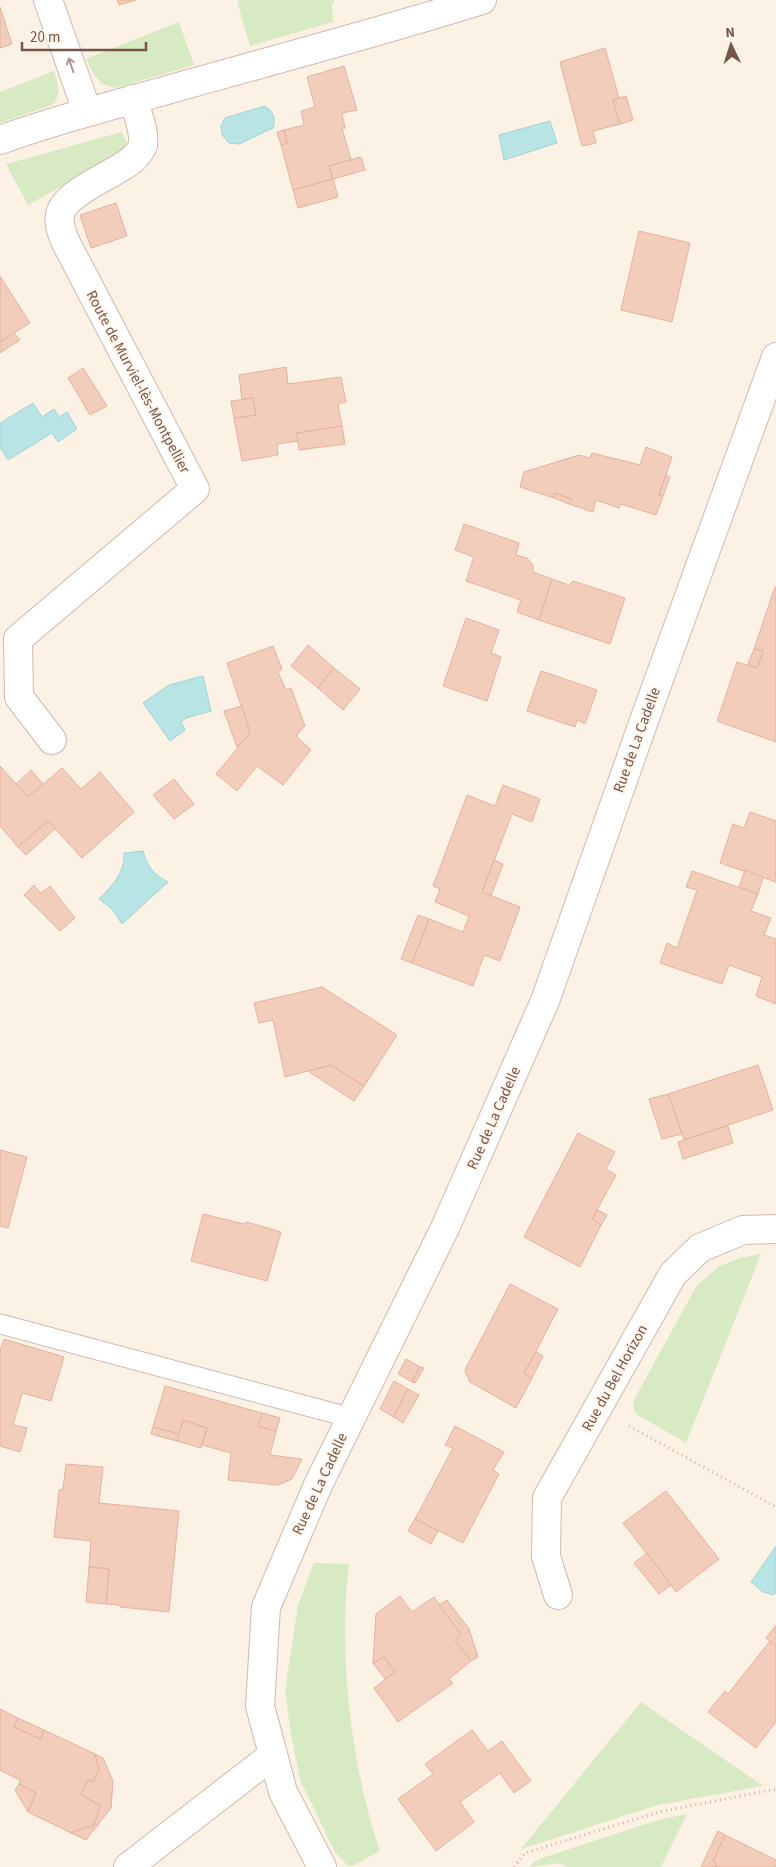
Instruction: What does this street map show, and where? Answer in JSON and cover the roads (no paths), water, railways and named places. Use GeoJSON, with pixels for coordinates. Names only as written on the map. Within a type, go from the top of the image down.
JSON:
{"type":"FeatureCollection","features":[{"type":"Feature","properties":{"kind":"street"},"geometry":{"type":"LineString","coordinates":[[48,0],[87,111]]}},
{"type":"Feature","properties":{"kind":"street"},"geometry":{"type":"LineString","coordinates":[[0,140],[42,124],[415,21],[482,0]]}},
{"type":"Feature","properties":{"kind":"street","name":"Route de Murviel-lès-Montpellier"},"geometry":{"type":"LineString","coordinates":[[52,740],[19,697],[18,639],[194,489],[64,241],[60,227],[60,214],[71,198],[125,166],[136,156],[142,146],[143,136],[133,99]]}},
{"type":"Feature","properties":{"kind":"street","name":"Rue de La Cadelle"},"geometry":{"type":"LineString","coordinates":[[322,1867],[283,1792],[260,1706],[266,1608],[318,1485],[446,1228],[545,1001],[776,357]]}},
{"type":"Feature","properties":{"kind":"street","name":"Rue du Bel Horizon"},"geometry":{"type":"LineString","coordinates":[[558,1595],[546,1556],[548,1498],[674,1274],[700,1248],[742,1230],[776,1229]]}},
{"type":"Feature","properties":{"kind":"street"},"geometry":{"type":"LineString","coordinates":[[128,1867],[273,1755]]}},
{"type":"Feature","properties":{"kind":"lane"},"geometry":{"type":"LineString","coordinates":[[0,1324],[352,1418]]}},
{"type":"Feature","properties":{"kind":"water"},"geometry":{"type":"Polygon","coordinates":[[[265,106],[273,115],[273,128],[239,144],[229,143],[222,135],[221,125],[225,118],[265,106]]]}},
{"type":"Feature","properties":{"kind":"water"},"geometry":{"type":"Polygon","coordinates":[[[550,121],[557,143],[504,160],[499,135],[550,121]]]}},
{"type":"Feature","properties":{"kind":"water"},"geometry":{"type":"Polygon","coordinates":[[[33,403],[42,417],[54,409],[59,417],[67,412],[77,429],[58,442],[52,433],[8,460],[0,447],[0,423],[33,403]]]}},
{"type":"Feature","properties":{"kind":"water"},"geometry":{"type":"Polygon","coordinates":[[[203,676],[211,711],[186,718],[181,722],[185,730],[170,741],[143,703],[169,685],[203,676]]]}},
{"type":"Feature","properties":{"kind":"water"},"geometry":{"type":"Polygon","coordinates":[[[143,851],[152,870],[168,882],[122,924],[112,909],[99,899],[120,873],[124,853],[143,851]]]}},
{"type":"Feature","properties":{"kind":"water"},"geometry":{"type":"Polygon","coordinates":[[[776,1546],[776,1592],[774,1595],[763,1592],[751,1582],[776,1546]]]}}]}
